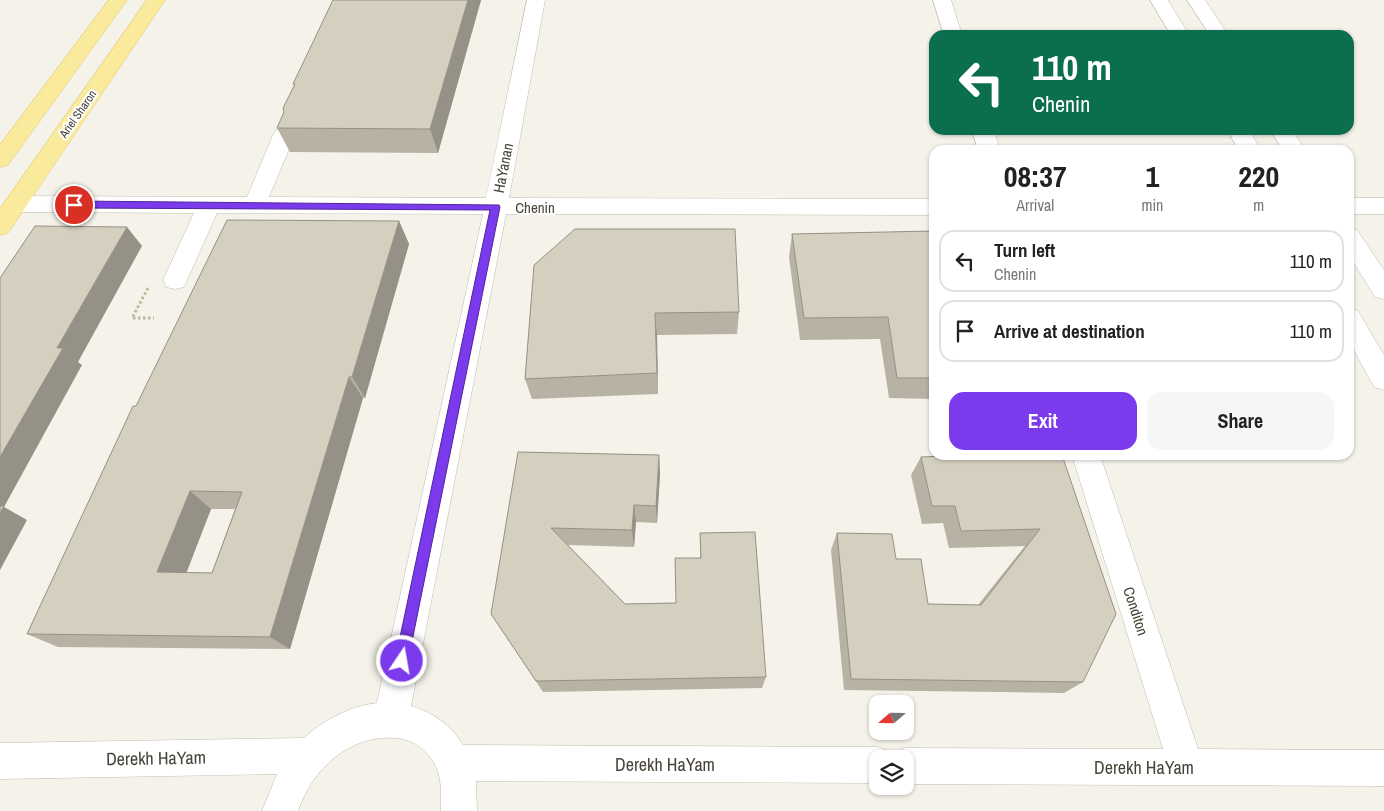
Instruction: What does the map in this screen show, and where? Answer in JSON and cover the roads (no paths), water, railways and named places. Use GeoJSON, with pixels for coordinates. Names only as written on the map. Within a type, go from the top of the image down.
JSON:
{"type":"FeatureCollection","features":[{"type":"Feature","properties":{"kind":"main road"},"geometry":{"type":"LineString","coordinates":[[0,160],[118,0]]}},
{"type":"Feature","properties":{"kind":"main road","name":"Ariel Sharon"},"geometry":{"type":"LineString","coordinates":[[0,227],[156,0]]}},
{"type":"Feature","properties":{"kind":"street","name":"HaYanan"},"geometry":{"type":"LineString","coordinates":[[391,718],[496,207],[536,0]]}},
{"type":"Feature","properties":{"kind":"street"},"geometry":{"type":"LineString","coordinates":[[942,0],[951,30]]}},
{"type":"Feature","properties":{"kind":"street"},"geometry":{"type":"LineString","coordinates":[[1159,0],[1177,30]]}},
{"type":"Feature","properties":{"kind":"street"},"geometry":{"type":"LineString","coordinates":[[1196,0],[1216,30]]}},
{"type":"Feature","properties":{"kind":"street"},"geometry":{"type":"LineString","coordinates":[[254,206],[284,135]]}},
{"type":"Feature","properties":{"kind":"street","name":"Chenin"},"geometry":{"type":"LineString","coordinates":[[16,204],[929,207]]}},
{"type":"Feature","properties":{"kind":"street"},"geometry":{"type":"LineString","coordinates":[[175,280],[210,206]]}},
{"type":"Feature","properties":{"kind":"street"},"geometry":{"type":"LineString","coordinates":[[1354,206],[1384,206]]}},
{"type":"Feature","properties":{"kind":"street"},"geometry":{"type":"LineString","coordinates":[[1354,244],[1384,290]]}},
{"type":"Feature","properties":{"kind":"street"},"geometry":{"type":"LineString","coordinates":[[1354,327],[1384,379]]}},
{"type":"Feature","properties":{"kind":"street","name":"Conditon"},"geometry":{"type":"LineString","coordinates":[[1088,460],[1186,768]]}},
{"type":"Feature","properties":{"kind":"street"},"geometry":{"type":"LineString","coordinates":[[280,811],[293,781],[311,756],[336,735],[363,722],[391,718],[411,722],[429,730],[442,744],[453,763],[459,789],[458,811]]}},
{"type":"Feature","properties":{"kind":"street","name":"Derekh HaYam"},"geometry":{"type":"LineString","coordinates":[[0,761],[311,756]]}},
{"type":"Feature","properties":{"kind":"street","name":"Derekh HaYam"},"geometry":{"type":"LineString","coordinates":[[453,763],[869,765]]}},
{"type":"Feature","properties":{"kind":"street","name":"Derekh HaYam"},"geometry":{"type":"LineString","coordinates":[[914,766],[1384,768]]}}]}
